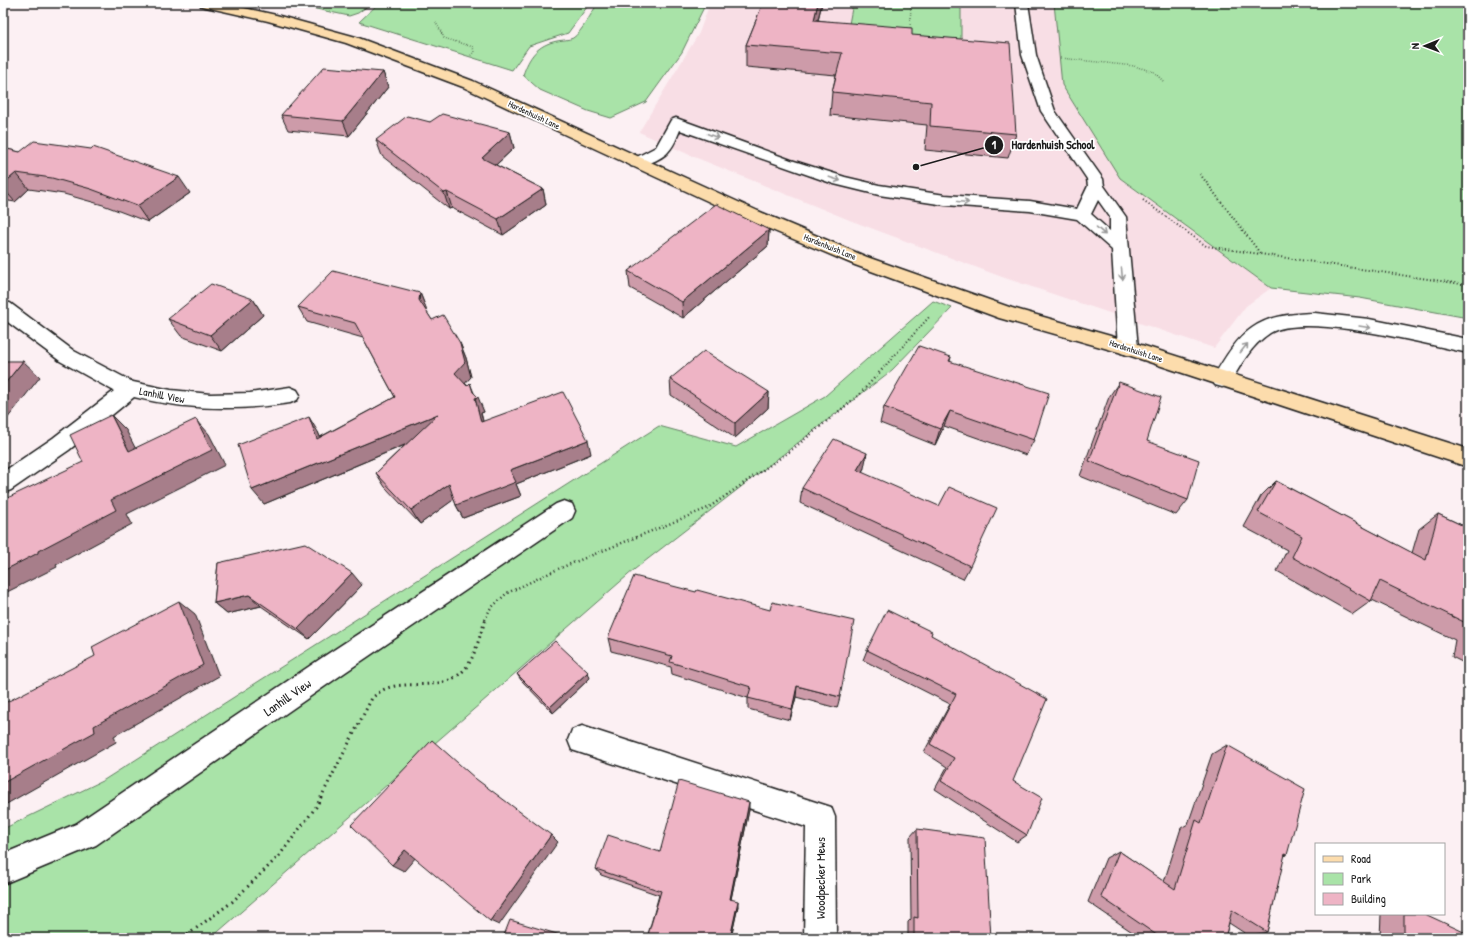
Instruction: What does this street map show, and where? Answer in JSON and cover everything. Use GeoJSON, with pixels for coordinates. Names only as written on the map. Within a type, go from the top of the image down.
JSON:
{"type":"FeatureCollection","features":[{"type":"Feature","properties":{"kind":"main road","name":"Hardenhuish Lane"},"geometry":{"type":"LineString","coordinates":[[205,3],[315,29],[410,61],[468,84],[637,163],[798,235],[949,292],[1006,312],[1128,348],[1222,380],[1468,458]]}},
{"type":"Feature","properties":{"kind":"street"},"geometry":{"type":"LineString","coordinates":[[1022,3],[1029,55],[1048,111],[1095,179],[1096,186],[1118,217],[1128,348]]}},
{"type":"Feature","properties":{"kind":"street"},"geometry":{"type":"LineString","coordinates":[[637,163],[662,150],[676,123],[785,163],[840,181],[878,190],[945,200],[1030,206],[1082,215],[1120,248]]}},
{"type":"Feature","properties":{"kind":"street"},"geometry":{"type":"LineString","coordinates":[[1082,215],[1096,186]]}},
{"type":"Feature","properties":{"kind":"street","name":"Lanhill View"},"geometry":{"type":"LineString","coordinates":[[3,308],[52,347],[96,373],[130,388],[185,400],[214,403],[290,395]]}},
{"type":"Feature","properties":{"kind":"street"},"geometry":{"type":"LineString","coordinates":[[1222,380],[1234,360],[1253,337],[1272,324],[1284,322],[1301,320],[1329,322],[1468,346]]}},
{"type":"Feature","properties":{"kind":"street","name":"Lanhill View"},"geometry":{"type":"LineString","coordinates":[[3,484],[61,444],[130,388]]}},
{"type":"Feature","properties":{"kind":"street","name":"Lanhill View"},"geometry":{"type":"LineString","coordinates":[[3,869],[86,835],[335,664],[564,511]]}},
{"type":"Feature","properties":{"kind":"street","name":"Woodpecker Mews"},"geometry":{"type":"LineString","coordinates":[[582,740],[821,817],[820,938]]}},
{"type":"Feature","properties":{"kind":"path"},"geometry":{"type":"LineString","coordinates":[[910,31],[911,3]]}},
{"type":"Feature","properties":{"kind":"path"},"geometry":{"type":"LineString","coordinates":[[436,22],[444,38],[473,47],[474,52],[467,58]]}},
{"type":"Feature","properties":{"kind":"path"},"geometry":{"type":"LineString","coordinates":[[1029,55],[1134,66],[1154,72],[1163,81]]}},
{"type":"Feature","properties":{"kind":"path"},"geometry":{"type":"LineString","coordinates":[[1200,174],[1260,254]]}},
{"type":"Feature","properties":{"kind":"path"},"geometry":{"type":"LineString","coordinates":[[1143,200],[1206,246],[1468,285]]}},
{"type":"Feature","properties":{"kind":"path"},"geometry":{"type":"LineString","coordinates":[[183,938],[232,902],[279,856],[316,807],[372,698],[385,689],[403,686],[427,686],[450,679],[464,670],[475,651],[479,635],[490,609],[507,593],[558,569],[708,508],[789,452],[859,395],[916,333],[949,292]]}},
{"type":"Feature","properties":{"kind":"shaded area"},"geometry":{"type":"Polygon","coordinates":[[[710,3],[1054,3],[1057,27],[1120,178],[1271,288],[1246,306],[1214,348],[1002,277],[852,221],[692,156],[639,132],[699,33],[710,3]]]}},
{"type":"Feature","properties":{"kind":"green space"},"geometry":{"type":"Polygon","coordinates":[[[288,3],[372,3],[358,13],[349,16],[288,3]]]}},
{"type":"Feature","properties":{"kind":"green space"},"geometry":{"type":"Polygon","coordinates":[[[379,3],[590,3],[568,33],[529,46],[512,70],[359,22],[379,3]]]}},
{"type":"Feature","properties":{"kind":"green space"},"geometry":{"type":"Polygon","coordinates":[[[598,3],[706,3],[682,52],[646,102],[611,118],[588,111],[540,90],[523,75],[531,57],[544,45],[573,38],[583,27],[598,3]]]}},
{"type":"Feature","properties":{"kind":"green space"},"geometry":{"type":"Polygon","coordinates":[[[853,3],[961,3],[961,55],[845,45],[853,3]]]}},
{"type":"Feature","properties":{"kind":"green space"},"geometry":{"type":"Polygon","coordinates":[[[1054,3],[1468,3],[1468,318],[1360,298],[1271,288],[1120,178],[1062,85],[1054,3]]]}},
{"type":"Feature","properties":{"kind":"green space"},"geometry":{"type":"Polygon","coordinates":[[[933,301],[952,308],[892,370],[635,569],[211,938],[3,938],[3,829],[104,780],[659,426],[736,447],[825,396],[933,301]]]}},
{"type":"Feature","properties":{"kind":"building"},"geometry":{"type":"Polygon","coordinates":[[[763,3],[818,3],[814,20],[912,28],[912,35],[1010,43],[1016,134],[930,126],[931,102],[832,92],[842,53],[746,45],[763,3]]]}},
{"type":"Feature","properties":{"kind":"building"},"geometry":{"type":"Polygon","coordinates":[[[324,67],[383,72],[343,121],[281,115],[324,67]]]}},
{"type":"Feature","properties":{"kind":"building"},"geometry":{"type":"Polygon","coordinates":[[[442,114],[510,132],[482,158],[543,189],[498,219],[447,192],[444,193],[376,140],[407,116],[430,122],[442,114]]]}},
{"type":"Feature","properties":{"kind":"building"},"geometry":{"type":"Polygon","coordinates":[[[34,141],[91,149],[93,147],[179,177],[137,206],[91,189],[52,178],[16,173],[3,184],[3,148],[20,152],[34,141]]]}},
{"type":"Feature","properties":{"kind":"building"},"geometry":{"type":"Polygon","coordinates":[[[716,204],[769,230],[682,302],[628,271],[716,204]]]}},
{"type":"Feature","properties":{"kind":"building"},"geometry":{"type":"Polygon","coordinates":[[[333,271],[420,293],[419,300],[432,320],[443,315],[460,343],[465,362],[455,373],[467,386],[470,383],[473,392],[478,397],[475,398],[481,422],[563,392],[588,440],[510,470],[516,482],[456,505],[449,484],[411,510],[376,473],[438,414],[252,490],[238,445],[309,417],[317,439],[395,397],[355,323],[298,307],[333,271]]]}},
{"type":"Feature","properties":{"kind":"building"},"geometry":{"type":"Polygon","coordinates":[[[211,284],[253,299],[210,335],[168,319],[211,284]]]}},
{"type":"Feature","properties":{"kind":"building"},"geometry":{"type":"Polygon","coordinates":[[[919,346],[951,357],[949,361],[1049,393],[1034,440],[950,411],[940,429],[884,407],[919,346]]]}},
{"type":"Feature","properties":{"kind":"building"},"geometry":{"type":"Polygon","coordinates":[[[704,351],[769,392],[735,423],[670,379],[704,351]]]}},
{"type":"Feature","properties":{"kind":"building"},"geometry":{"type":"Polygon","coordinates":[[[3,361],[23,361],[3,386],[3,361]]]}},
{"type":"Feature","properties":{"kind":"building"},"geometry":{"type":"Polygon","coordinates":[[[1119,382],[1161,397],[1147,441],[1199,460],[1188,500],[1089,461],[1119,382]]]}},
{"type":"Feature","properties":{"kind":"building"},"geometry":{"type":"Polygon","coordinates":[[[111,415],[129,451],[196,419],[212,450],[111,500],[116,510],[3,571],[3,500],[83,462],[70,435],[111,415]]]}},
{"type":"Feature","properties":{"kind":"building"},"geometry":{"type":"Polygon","coordinates":[[[834,439],[867,453],[857,470],[939,506],[949,487],[997,508],[970,566],[802,488],[834,439]]]}},
{"type":"Feature","properties":{"kind":"building"},"geometry":{"type":"Polygon","coordinates":[[[1276,481],[1426,560],[1438,514],[1468,528],[1468,624],[1380,581],[1371,601],[1292,557],[1302,536],[1258,512],[1276,481]]]}},
{"type":"Feature","properties":{"kind":"building"},"geometry":{"type":"Polygon","coordinates":[[[305,543],[352,573],[298,629],[249,595],[214,603],[218,563],[305,543]]]}},
{"type":"Feature","properties":{"kind":"building"},"geometry":{"type":"Polygon","coordinates":[[[634,576],[696,592],[697,590],[770,610],[772,602],[854,621],[840,697],[797,686],[792,709],[748,698],[751,687],[670,662],[672,656],[608,638],[634,576]]]}},
{"type":"Feature","properties":{"kind":"building"},"geometry":{"type":"Polygon","coordinates":[[[179,601],[203,665],[94,726],[95,732],[3,783],[3,704],[95,656],[92,647],[179,601]]]}},
{"type":"Feature","properties":{"kind":"building"},"geometry":{"type":"Polygon","coordinates":[[[887,610],[932,632],[931,635],[1047,699],[1013,781],[1042,798],[1027,835],[941,781],[954,758],[930,744],[956,694],[867,650],[887,610]]]}},
{"type":"Feature","properties":{"kind":"building"},"geometry":{"type":"Polygon","coordinates":[[[555,641],[588,672],[550,707],[517,674],[555,641]]]}},
{"type":"Feature","properties":{"kind":"building"},"geometry":{"type":"Polygon","coordinates":[[[432,740],[476,779],[551,835],[490,921],[405,850],[392,865],[351,825],[432,740]]]}},
{"type":"Feature","properties":{"kind":"building"},"geometry":{"type":"Polygon","coordinates":[[[1227,745],[1305,789],[1287,855],[1285,854],[1267,932],[1232,910],[1225,938],[1161,938],[1101,897],[1119,851],[1175,889],[1196,820],[1201,823],[1227,745]]]}},
{"type":"Feature","properties":{"kind":"building"},"geometry":{"type":"Polygon","coordinates":[[[679,781],[749,802],[730,899],[738,901],[730,938],[647,938],[661,891],[596,869],[608,835],[660,852],[679,781]]]}},
{"type":"Feature","properties":{"kind":"building"},"geometry":{"type":"Polygon","coordinates":[[[917,829],[985,838],[991,938],[914,938],[914,917],[918,918],[917,829]]]}},
{"type":"Feature","properties":{"kind":"building"},"geometry":{"type":"Polygon","coordinates":[[[1404,915],[1427,915],[1468,934],[1468,938],[1404,938],[1404,915]]]}},
{"type":"Feature","properties":{"kind":"building"},"geometry":{"type":"Polygon","coordinates":[[[510,920],[567,937],[567,938],[503,938],[510,920]]]}},
{"type":"Feature","properties":{"kind":"place","name":"Hardenhuish School"},"geometry":{"type":"Point","coordinates":[916,167]}}]}
